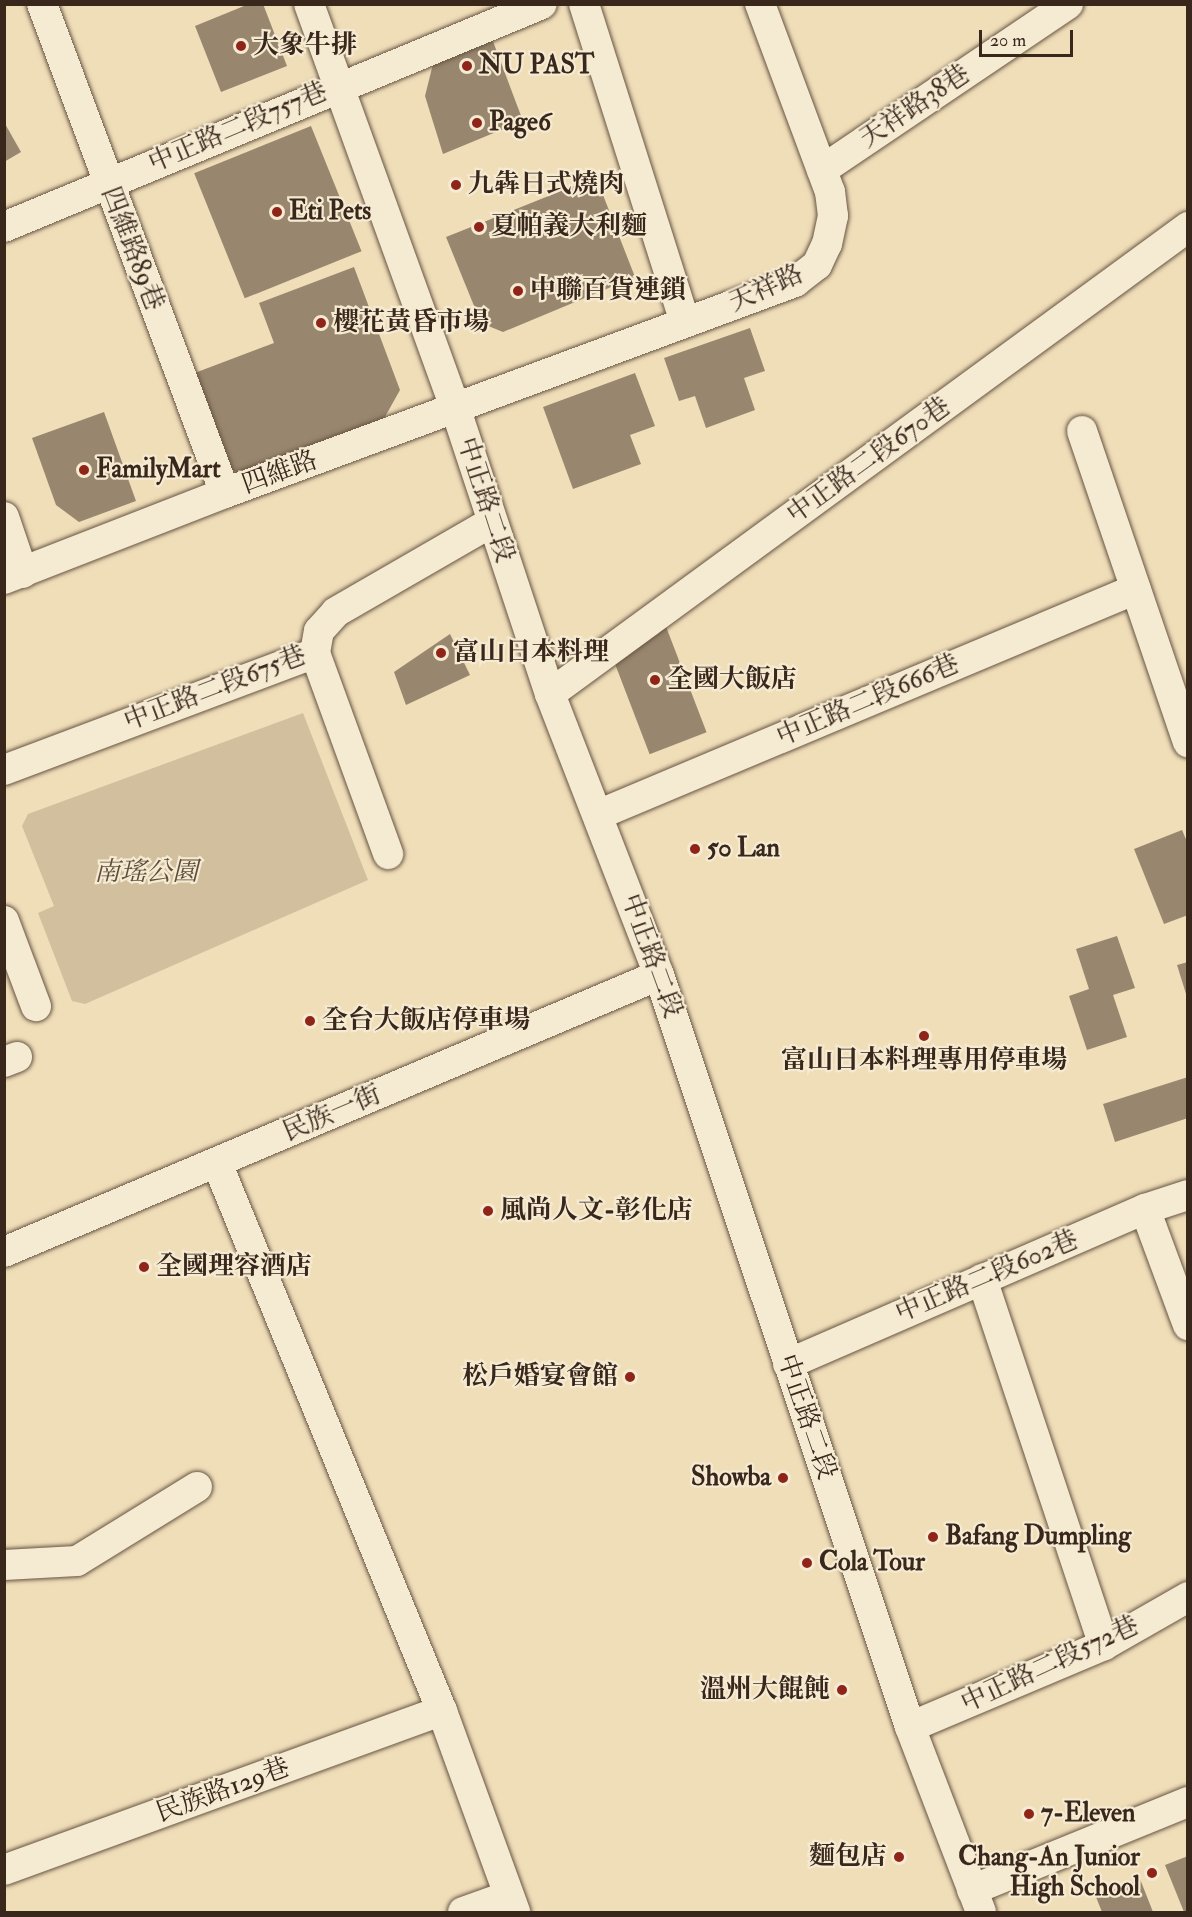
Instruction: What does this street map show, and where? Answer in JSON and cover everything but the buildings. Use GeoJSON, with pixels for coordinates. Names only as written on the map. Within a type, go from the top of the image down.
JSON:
{"type":"FeatureCollection","features":[{"type":"Feature","properties":{"kind":"street","name":"四維路89巷"},"geometry":{"type":"LineString","coordinates":[[42,4],[107,184],[225,493]]}},
{"type":"Feature","properties":{"kind":"street","name":"中正路二段"},"geometry":{"type":"LineString","coordinates":[[309,4],[456,410],[550,694],[600,814],[659,975],[910,1727],[977,1901]]}},
{"type":"Feature","properties":{"kind":"street","name":"中正路二段757巷"},"geometry":{"type":"LineString","coordinates":[[4,227],[339,86],[542,4]]}},
{"type":"Feature","properties":{"kind":"street"},"geometry":{"type":"LineString","coordinates":[[584,4],[685,322]]}},
{"type":"Feature","properties":{"kind":"street","name":"天祥路"},"geometry":{"type":"LineString","coordinates":[[456,410],[785,286],[817,265],[827,244],[833,216],[822,170],[760,4]]}},
{"type":"Feature","properties":{"kind":"street","name":"天祥路38巷"},"geometry":{"type":"LineString","coordinates":[[822,170],[1068,4]]}},
{"type":"Feature","properties":{"kind":"street","name":"中正路二段670巷"},"geometry":{"type":"LineString","coordinates":[[550,694],[1188,227]]}},
{"type":"Feature","properties":{"kind":"street","name":"四維路"},"geometry":{"type":"LineString","coordinates":[[14,576],[225,493],[456,410]]}},
{"type":"Feature","properties":{"kind":"street"},"geometry":{"type":"LineString","coordinates":[[1082,431],[1186,731]]}},
{"type":"Feature","properties":{"kind":"street"},"geometry":{"type":"LineString","coordinates":[[4,517],[14,576]]}},
{"type":"Feature","properties":{"kind":"street","name":"中正路二段675巷"},"geometry":{"type":"LineString","coordinates":[[4,770],[315,653],[319,632],[336,612],[492,522]]}},
{"type":"Feature","properties":{"kind":"street","name":"中正路二段666巷"},"geometry":{"type":"LineString","coordinates":[[600,814],[1136,589]]}},
{"type":"Feature","properties":{"kind":"street"},"geometry":{"type":"LineString","coordinates":[[315,653],[388,854]]}},
{"type":"Feature","properties":{"kind":"street"},"geometry":{"type":"LineString","coordinates":[[4,921],[36,1006]]}},
{"type":"Feature","properties":{"kind":"street","name":"民族一街"},"geometry":{"type":"LineString","coordinates":[[4,1252],[659,975]]}},
{"type":"Feature","properties":{"kind":"street"},"geometry":{"type":"LineString","coordinates":[[217,1162],[442,1711],[511,1904],[463,1912]]}},
{"type":"Feature","properties":{"kind":"street","name":"中正路二段602巷"},"geometry":{"type":"LineString","coordinates":[[788,1364],[1145,1209],[1188,1195]]}},
{"type":"Feature","properties":{"kind":"street"},"geometry":{"type":"LineString","coordinates":[[1145,1209],[1188,1325]]}},
{"type":"Feature","properties":{"kind":"street"},"geometry":{"type":"LineString","coordinates":[[982,1280],[1104,1646]]}},
{"type":"Feature","properties":{"kind":"street"},"geometry":{"type":"LineString","coordinates":[[4,1565],[77,1561],[197,1487]]}},
{"type":"Feature","properties":{"kind":"street","name":"中正路二段572巷"},"geometry":{"type":"LineString","coordinates":[[910,1727],[1104,1646],[1188,1597]]}},
{"type":"Feature","properties":{"kind":"street","name":"民族路129巷"},"geometry":{"type":"LineString","coordinates":[[4,1870],[442,1711]]}},
{"type":"Feature","properties":{"kind":"street"},"geometry":{"type":"LineString","coordinates":[[977,1901],[1188,1802]]}},
{"type":"Feature","properties":{"kind":"green space","name":"南瑤公園"},"geometry":{"type":"Polygon","coordinates":[[[303,713],[368,880],[85,1004],[72,1001],[38,913],[54,906],[22,826],[28,814],[303,713]]]}},
{"type":"Feature","properties":{"kind":"place","name":"大象牛排"},"geometry":{"type":"Point","coordinates":[241,46]}},
{"type":"Feature","properties":{"kind":"place","name":"NU PAST"},"geometry":{"type":"Point","coordinates":[467,66]}},
{"type":"Feature","properties":{"kind":"place","name":"Page6"},"geometry":{"type":"Point","coordinates":[477,123]}},
{"type":"Feature","properties":{"kind":"place","name":"九犇日式燒肉"},"geometry":{"type":"Point","coordinates":[456,185]}},
{"type":"Feature","properties":{"kind":"place","name":"Eti Pets"},"geometry":{"type":"Point","coordinates":[277,212]}},
{"type":"Feature","properties":{"kind":"place","name":"夏帕義大利麵"},"geometry":{"type":"Point","coordinates":[479,227]}},
{"type":"Feature","properties":{"kind":"place","name":"中聯百貨連鎖"},"geometry":{"type":"Point","coordinates":[518,291]}},
{"type":"Feature","properties":{"kind":"place","name":"櫻花黃昏市場"},"geometry":{"type":"Point","coordinates":[321,323]}},
{"type":"Feature","properties":{"kind":"place","name":"FamilyMart"},"geometry":{"type":"Point","coordinates":[84,470]}},
{"type":"Feature","properties":{"kind":"place","name":"富山日本料理"},"geometry":{"type":"Point","coordinates":[441,653]}},
{"type":"Feature","properties":{"kind":"place","name":"全國大飯店"},"geometry":{"type":"Point","coordinates":[655,680]}},
{"type":"Feature","properties":{"kind":"place","name":"50 Lan"},"geometry":{"type":"Point","coordinates":[695,849]}},
{"type":"Feature","properties":{"kind":"place","name":"全台大飯店停車場"},"geometry":{"type":"Point","coordinates":[310,1021]}},
{"type":"Feature","properties":{"kind":"place","name":"富山日本料理專用停車場"},"geometry":{"type":"Point","coordinates":[924,1036]}},
{"type":"Feature","properties":{"kind":"place","name":"風尚人文-彰化店"},"geometry":{"type":"Point","coordinates":[488,1211]}},
{"type":"Feature","properties":{"kind":"place","name":"全國理容酒店"},"geometry":{"type":"Point","coordinates":[144,1267]}},
{"type":"Feature","properties":{"kind":"place","name":"松戶婚宴會館"},"geometry":{"type":"Point","coordinates":[630,1377]}},
{"type":"Feature","properties":{"kind":"place","name":"Showba"},"geometry":{"type":"Point","coordinates":[783,1478]}},
{"type":"Feature","properties":{"kind":"place","name":"Bafang Dumpling"},"geometry":{"type":"Point","coordinates":[933,1537]}},
{"type":"Feature","properties":{"kind":"place","name":"Cola Tour"},"geometry":{"type":"Point","coordinates":[807,1563]}},
{"type":"Feature","properties":{"kind":"place","name":"溫州大餛飩"},"geometry":{"type":"Point","coordinates":[842,1690]}},
{"type":"Feature","properties":{"kind":"place","name":"7-Eleven"},"geometry":{"type":"Point","coordinates":[1029,1814]}},
{"type":"Feature","properties":{"kind":"place","name":"麵包店"},"geometry":{"type":"Point","coordinates":[899,1857]}},
{"type":"Feature","properties":{"kind":"place","name":"Chang-An Junior High School"},"geometry":{"type":"Point","coordinates":[1152,1873]}}]}
